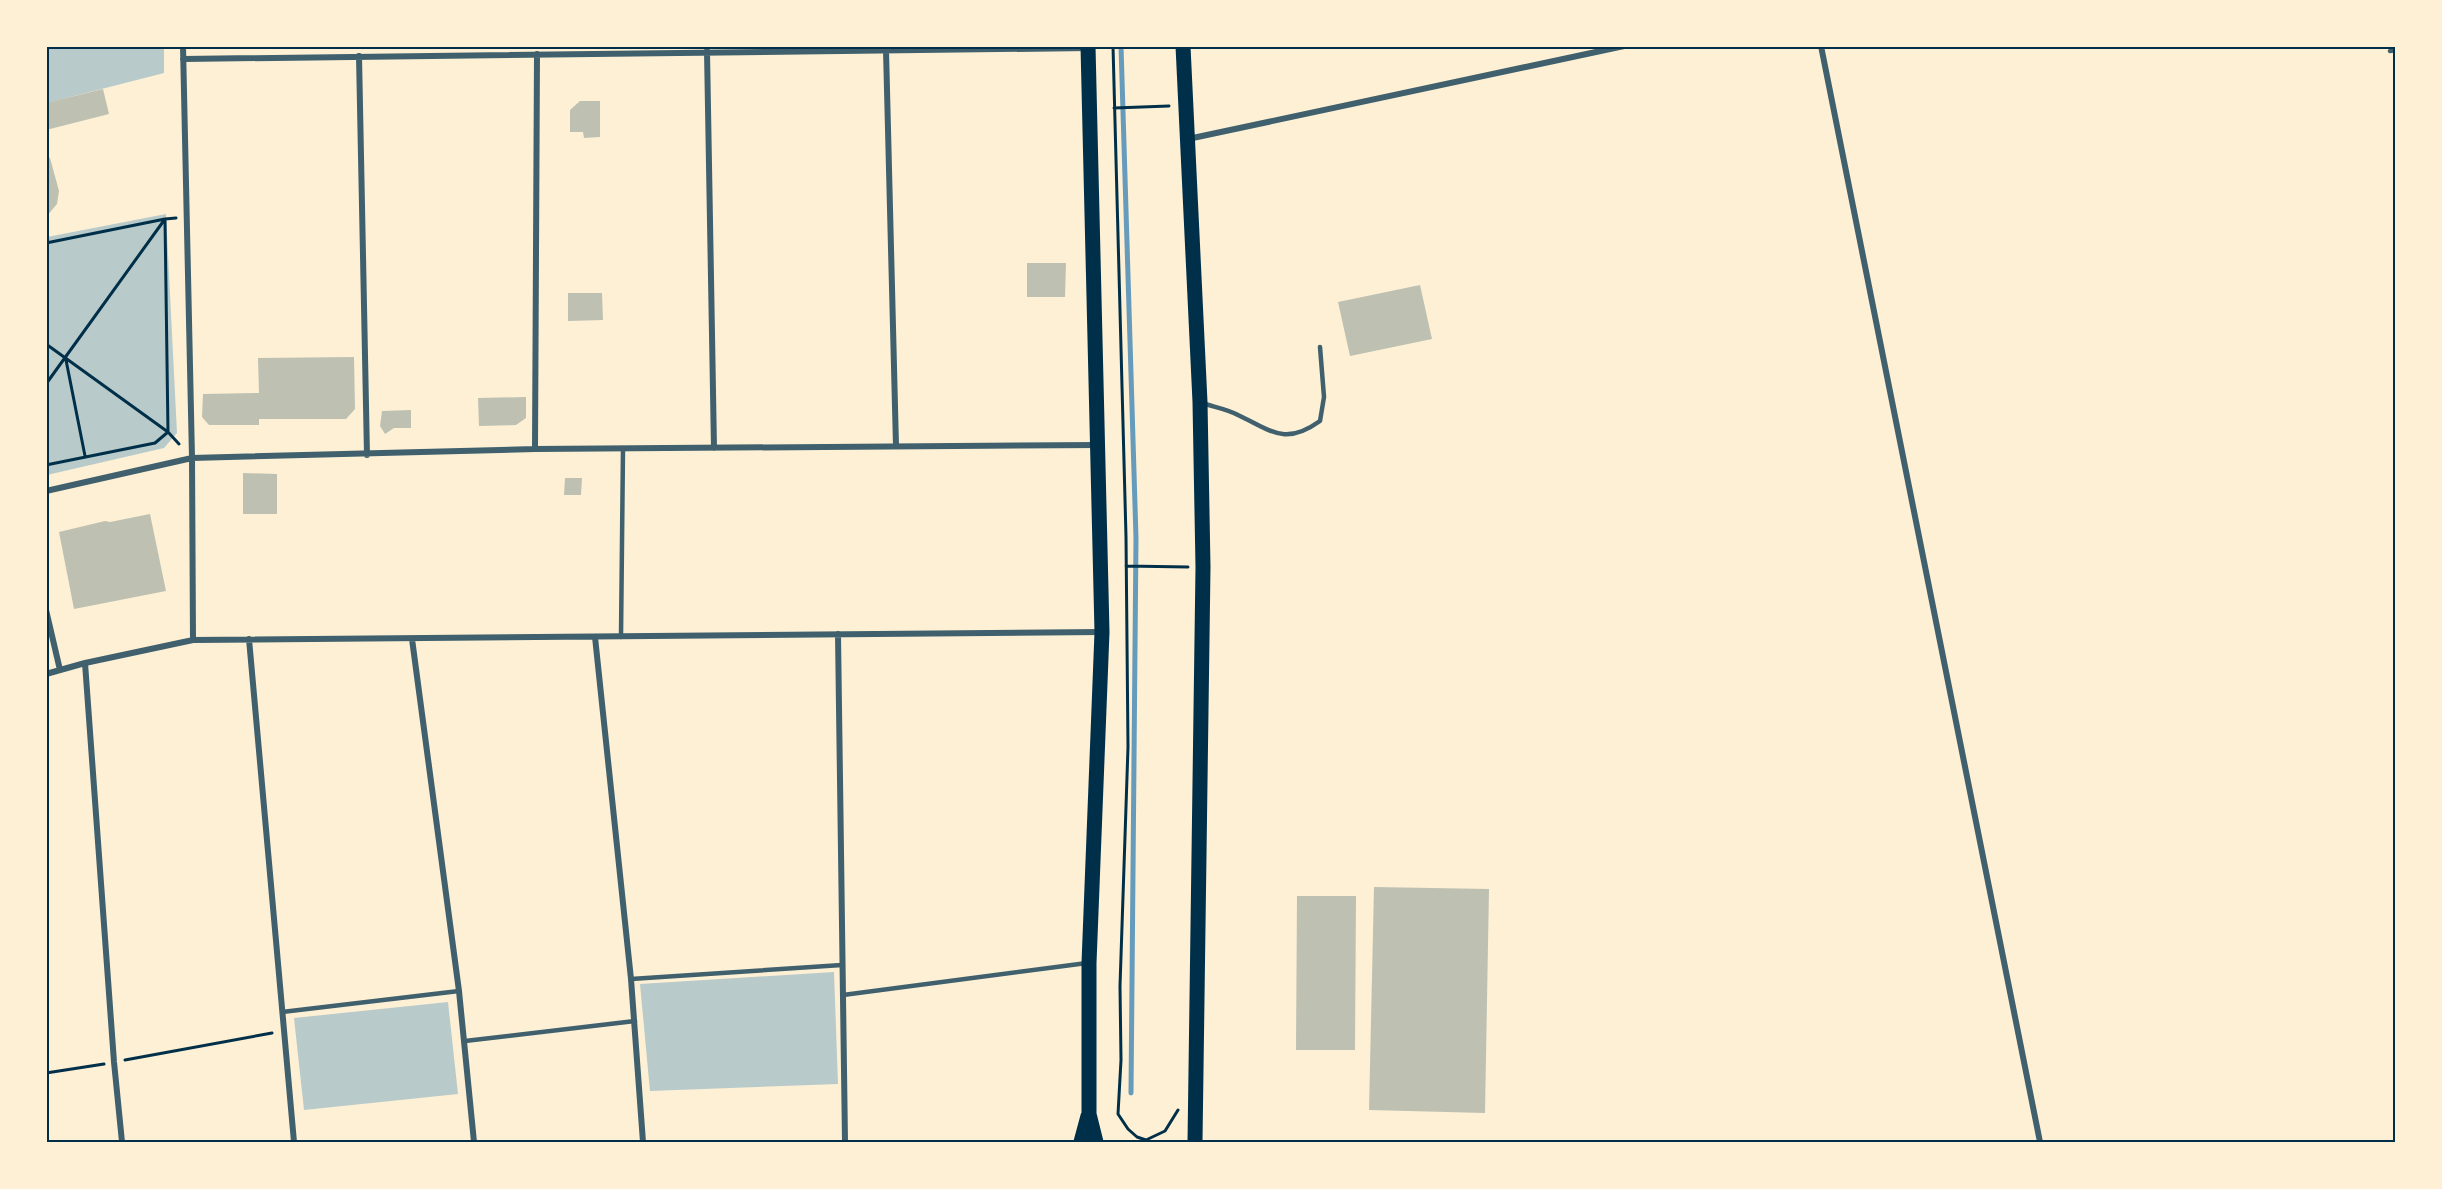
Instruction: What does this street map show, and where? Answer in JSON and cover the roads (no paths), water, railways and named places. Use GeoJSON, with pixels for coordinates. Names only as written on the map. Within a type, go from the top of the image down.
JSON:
{"type":"FeatureCollection","features":[{"type":"Feature","properties":{"kind":"highway"},"geometry":{"type":"LineString","coordinates":[[1183,46],[1200,402],[1203,567],[1195,1143]]}},
{"type":"Feature","properties":{"kind":"highway"},"geometry":{"type":"LineString","coordinates":[[1088,47],[1102,632],[1089,963],[1089,1114],[1096,1143]]}},
{"type":"Feature","properties":{"kind":"highway"},"geometry":{"type":"LineString","coordinates":[[1081,1143],[1089,1114]]}},
{"type":"Feature","properties":{"kind":"street"},"geometry":{"type":"LineString","coordinates":[[183,46],[192,458],[193,640]]}},
{"type":"Feature","properties":{"kind":"street"},"geometry":{"type":"LineString","coordinates":[[1186,140],[1624,46]]}},
{"type":"Feature","properties":{"kind":"street"},"geometry":{"type":"LineString","coordinates":[[1821,46],[2040,1143]]}},
{"type":"Feature","properties":{"kind":"street"},"geometry":{"type":"LineString","coordinates":[[183,58],[1088,47]]}},
{"type":"Feature","properties":{"kind":"street"},"geometry":{"type":"LineString","coordinates":[[886,50],[896,446]]}},
{"type":"Feature","properties":{"kind":"street"},"geometry":{"type":"LineString","coordinates":[[706,51],[714,448]]}},
{"type":"Feature","properties":{"kind":"street"},"geometry":{"type":"LineString","coordinates":[[534,449],[537,54]]}},
{"type":"Feature","properties":{"kind":"street"},"geometry":{"type":"LineString","coordinates":[[359,56],[367,455]]}},
{"type":"Feature","properties":{"kind":"street"},"geometry":{"type":"LineString","coordinates":[[46,491],[192,458],[534,449],[1099,445]]}},
{"type":"Feature","properties":{"kind":"street"},"geometry":{"type":"LineString","coordinates":[[46,610],[60,670]]}},
{"type":"Feature","properties":{"kind":"street"},"geometry":{"type":"LineString","coordinates":[[46,674],[85,663],[193,640],[1102,632]]}},
{"type":"Feature","properties":{"kind":"street"},"geometry":{"type":"LineString","coordinates":[[838,634],[845,1143]]}},
{"type":"Feature","properties":{"kind":"street"},"geometry":{"type":"LineString","coordinates":[[595,637],[631,979],[643,1143]]}},
{"type":"Feature","properties":{"kind":"street"},"geometry":{"type":"LineString","coordinates":[[249,639],[294,1143]]}},
{"type":"Feature","properties":{"kind":"street"},"geometry":{"type":"LineString","coordinates":[[412,639],[459,991],[474,1143]]}},
{"type":"Feature","properties":{"kind":"street"},"geometry":{"type":"LineString","coordinates":[[85,663],[122,1143]]}},
{"type":"Feature","properties":{"kind":"lane"},"geometry":{"type":"LineString","coordinates":[[1200,402],[1237,414],[1267,431],[1284,435],[1305,432],[1320,421],[1324,398],[1320,347]]}},
{"type":"Feature","properties":{"kind":"lane"},"geometry":{"type":"LineString","coordinates":[[621,637],[623,448]]}},
{"type":"Feature","properties":{"kind":"lane"},"geometry":{"type":"LineString","coordinates":[[843,995],[1089,963]]}},
{"type":"Feature","properties":{"kind":"lane"},"geometry":{"type":"LineString","coordinates":[[631,979],[842,965]]}},
{"type":"Feature","properties":{"kind":"lane"},"geometry":{"type":"LineString","coordinates":[[282,1012],[459,991]]}},
{"type":"Feature","properties":{"kind":"lane"},"geometry":{"type":"LineString","coordinates":[[465,1041],[635,1022]]}},
{"type":"Feature","properties":{"kind":"waterway"},"geometry":{"type":"LineString","coordinates":[[1121,46],[1136,538],[1131,1093]]}}]}
